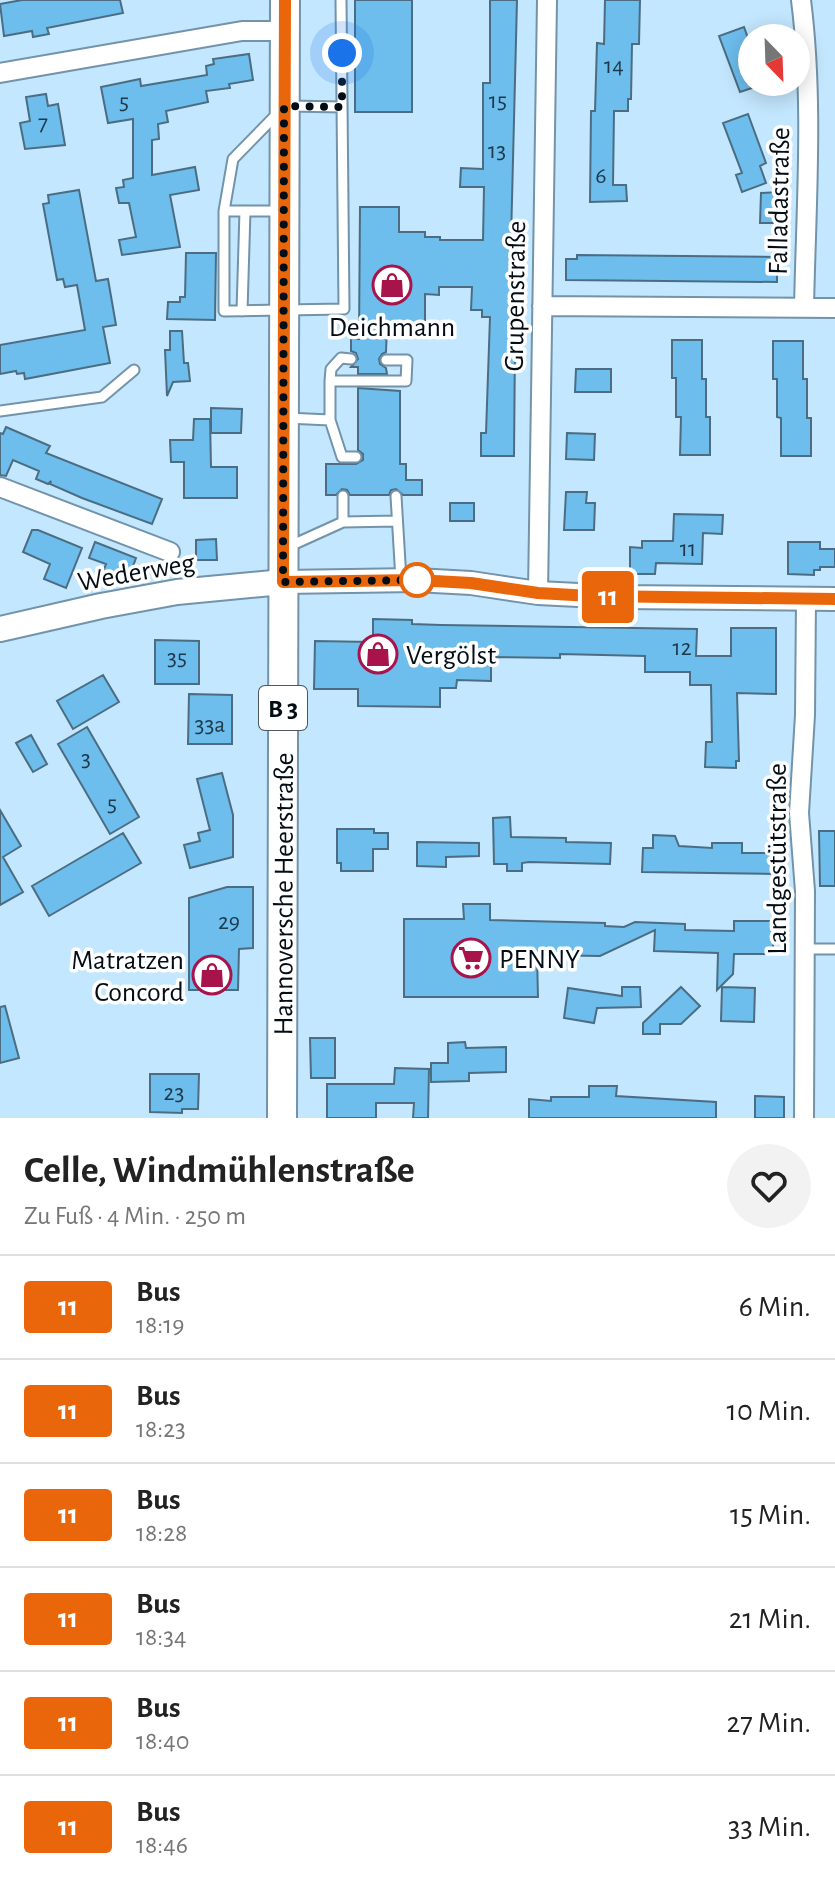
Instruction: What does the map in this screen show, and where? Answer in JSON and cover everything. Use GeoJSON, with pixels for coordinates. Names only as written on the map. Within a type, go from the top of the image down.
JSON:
{"type":"FeatureCollection","features":[{"type":"Feature","properties":{"kind":"main road","name":"Hannoversche Heerstraße"},"geometry":{"type":"LineString","coordinates":[[282,1118],[285,0]]}},
{"type":"Feature","properties":{"kind":"main road","name":"Wederweg"},"geometry":{"type":"LineString","coordinates":[[0,629],[177,592],[283,582]]}},
{"type":"Feature","properties":{"kind":"street","name":"Grupenstraße"},"geometry":{"type":"LineString","coordinates":[[538,593],[547,0]]}},
{"type":"Feature","properties":{"kind":"street","name":"Falladastraße"},"geometry":{"type":"LineString","coordinates":[[801,0],[806,36],[807,120],[804,308]]}},
{"type":"Feature","properties":{"kind":"street"},"geometry":{"type":"LineString","coordinates":[[0,73],[242,31],[285,31]]}},
{"type":"Feature","properties":{"kind":"street"},"geometry":{"type":"LineString","coordinates":[[542,306],[835,308]]}},
{"type":"Feature","properties":{"kind":"street"},"geometry":{"type":"LineString","coordinates":[[0,487],[170,552]]}},
{"type":"Feature","properties":{"kind":"street"},"geometry":{"type":"LineString","coordinates":[[283,582],[401,580],[471,583],[538,593],[835,599]]}},
{"type":"Feature","properties":{"kind":"street","name":"Landgestütstraße"},"geometry":{"type":"LineString","coordinates":[[804,1118],[805,891],[799,813],[805,715],[806,599]]}},
{"type":"Feature","properties":{"kind":"lane"},"geometry":{"type":"LineString","coordinates":[[341,0],[344,309],[224,311],[224,211],[233,159],[284,106],[342,107]]}},
{"type":"Feature","properties":{"kind":"lane"},"geometry":{"type":"LineString","coordinates":[[224,211],[284,211]]}},
{"type":"Feature","properties":{"kind":"lane"},"geometry":{"type":"LineString","coordinates":[[242,311],[245,211]]}},
{"type":"Feature","properties":{"kind":"lane"},"geometry":{"type":"LineString","coordinates":[[351,359],[341,358],[331,369],[330,420],[342,460],[356,457]]}},
{"type":"Feature","properties":{"kind":"lane"},"geometry":{"type":"LineString","coordinates":[[330,381],[406,381],[407,360],[386,360]]}},
{"type":"Feature","properties":{"kind":"lane"},"geometry":{"type":"LineString","coordinates":[[0,411],[102,397],[134,370]]}},
{"type":"Feature","properties":{"kind":"lane"},"geometry":{"type":"LineString","coordinates":[[283,418],[330,420]]}},
{"type":"Feature","properties":{"kind":"lane"},"geometry":{"type":"LineString","coordinates":[[343,496],[343,522]]}},
{"type":"Feature","properties":{"kind":"lane"},"geometry":{"type":"LineString","coordinates":[[396,496],[401,580]]}},
{"type":"Feature","properties":{"kind":"lane"},"geometry":{"type":"LineString","coordinates":[[283,548],[343,522],[396,521]]}},
{"type":"Feature","properties":{"kind":"lane"},"geometry":{"type":"LineString","coordinates":[[805,949],[835,949]]}},
{"type":"Feature","properties":{"kind":"building"},"geometry":{"type":"Polygon","coordinates":[[[22,0],[120,0],[123,13],[47,28],[49,34],[33,37],[32,31],[4,36],[0,4],[22,0]]]}},
{"type":"Feature","properties":{"kind":"building"},"geometry":{"type":"Polygon","coordinates":[[[355,0],[412,0],[412,112],[355,112],[355,0]]]}},
{"type":"Feature","properties":{"kind":"building"},"geometry":{"type":"Polygon","coordinates":[[[490,0],[517,0],[511,240],[511,342],[515,342],[514,456],[481,456],[481,433],[486,433],[490,317],[482,317],[482,310],[471,310],[472,287],[439,287],[439,295],[425,294],[425,326],[387,326],[386,352],[379,359],[387,374],[358,374],[358,367],[351,367],[358,359],[356,353],[351,351],[351,339],[359,339],[360,207],[399,207],[399,232],[425,232],[425,237],[440,237],[440,240],[483,240],[484,187],[460,187],[461,168],[483,169],[483,83],[490,83],[490,0]]]}},
{"type":"Feature","properties":{"kind":"building"},"geometry":{"type":"Polygon","coordinates":[[[605,0],[640,0],[639,44],[632,44],[628,111],[614,111],[613,185],[626,185],[627,201],[590,202],[591,111],[595,111],[597,43],[604,44],[605,0]]]}},
{"type":"Feature","properties":{"kind":"building"},"geometry":{"type":"Polygon","coordinates":[[[738,29],[738,87],[719,36],[738,29]]]}},
{"type":"Feature","properties":{"kind":"building"},"geometry":{"type":"Polygon","coordinates":[[[249,54],[253,80],[229,84],[230,88],[206,91],[208,102],[166,111],[168,122],[158,124],[159,139],[152,140],[152,175],[195,167],[199,190],[170,195],[180,247],[122,255],[119,240],[136,237],[129,203],[119,203],[116,188],[124,187],[123,180],[133,178],[133,119],[108,123],[101,87],[140,79],[141,86],[207,75],[206,66],[214,64],[213,59],[249,54]]]}},
{"type":"Feature","properties":{"kind":"building"},"geometry":{"type":"Polygon","coordinates":[[[46,94],[48,106],[58,104],[65,145],[25,149],[20,123],[30,121],[26,97],[46,94]]]}},
{"type":"Feature","properties":{"kind":"building"},"geometry":{"type":"Polygon","coordinates":[[[748,114],[766,163],[760,166],[766,183],[742,192],[736,175],[742,173],[723,123],[748,114]]]}},
{"type":"Feature","properties":{"kind":"building"},"geometry":{"type":"Polygon","coordinates":[[[79,190],[96,281],[108,279],[116,325],[103,327],[110,363],[25,379],[24,373],[17,374],[16,371],[0,374],[0,345],[85,330],[77,285],[65,287],[63,279],[57,280],[43,204],[49,203],[48,195],[79,190]]]}},
{"type":"Feature","properties":{"kind":"building"},"geometry":{"type":"Polygon","coordinates":[[[778,192],[777,223],[760,223],[761,193],[778,192]]]}},
{"type":"Feature","properties":{"kind":"building"},"geometry":{"type":"Polygon","coordinates":[[[186,253],[216,253],[215,320],[167,319],[168,302],[180,302],[180,297],[185,297],[186,253]]]}},
{"type":"Feature","properties":{"kind":"building"},"geometry":{"type":"Polygon","coordinates":[[[577,255],[777,257],[777,282],[566,280],[566,259],[577,259],[577,255]]]}},
{"type":"Feature","properties":{"kind":"building"},"geometry":{"type":"Polygon","coordinates":[[[170,331],[182,331],[184,363],[188,363],[190,381],[173,382],[167,396],[165,350],[170,350],[170,331]]]}},
{"type":"Feature","properties":{"kind":"building"},"geometry":{"type":"Polygon","coordinates":[[[672,340],[702,340],[702,379],[706,379],[706,417],[710,417],[710,455],[680,455],[681,417],[676,417],[672,340]]]}},
{"type":"Feature","properties":{"kind":"building"},"geometry":{"type":"Polygon","coordinates":[[[773,341],[803,341],[807,418],[811,418],[811,456],[781,456],[777,379],[773,379],[773,341]]]}},
{"type":"Feature","properties":{"kind":"building"},"geometry":{"type":"Polygon","coordinates":[[[576,369],[611,369],[611,392],[575,392],[576,369]]]}},
{"type":"Feature","properties":{"kind":"building"},"geometry":{"type":"Polygon","coordinates":[[[358,388],[400,391],[400,464],[406,464],[406,480],[422,480],[422,495],[403,495],[396,489],[391,490],[389,495],[350,495],[342,489],[336,495],[326,495],[326,464],[356,464],[363,460],[363,454],[358,450],[358,388]]]}},
{"type":"Feature","properties":{"kind":"building"},"geometry":{"type":"Polygon","coordinates":[[[211,408],[242,409],[241,433],[211,433],[211,408]]]}},
{"type":"Feature","properties":{"kind":"building"},"geometry":{"type":"Polygon","coordinates":[[[194,419],[210,419],[211,467],[237,467],[237,498],[184,498],[184,462],[171,462],[170,440],[193,440],[194,419]]]}},
{"type":"Feature","properties":{"kind":"building"},"geometry":{"type":"Polygon","coordinates":[[[6,427],[50,446],[46,453],[162,499],[152,524],[82,498],[50,484],[51,481],[48,484],[36,479],[39,471],[13,460],[6,476],[0,475],[0,433],[3,434],[6,427]]]}},
{"type":"Feature","properties":{"kind":"building"},"geometry":{"type":"Polygon","coordinates":[[[567,433],[595,434],[594,460],[566,459],[567,433]]]}},
{"type":"Feature","properties":{"kind":"building"},"geometry":{"type":"Polygon","coordinates":[[[566,492],[587,492],[586,503],[595,503],[594,530],[564,530],[566,492]]]}},
{"type":"Feature","properties":{"kind":"building"},"geometry":{"type":"Polygon","coordinates":[[[450,503],[474,503],[474,521],[450,521],[450,503]]]}},
{"type":"Feature","properties":{"kind":"building"},"geometry":{"type":"Polygon","coordinates":[[[674,514],[723,515],[722,534],[703,533],[702,564],[656,563],[655,574],[630,574],[630,547],[642,548],[642,541],[673,541],[674,514]]]}},
{"type":"Feature","properties":{"kind":"building"},"geometry":{"type":"Polygon","coordinates":[[[32,530],[82,548],[66,588],[44,579],[50,564],[23,552],[32,530]]]}},
{"type":"Feature","properties":{"kind":"building"},"geometry":{"type":"Polygon","coordinates":[[[216,539],[217,560],[196,560],[196,540],[216,539]]]}},
{"type":"Feature","properties":{"kind":"building"},"geometry":{"type":"Polygon","coordinates":[[[95,542],[136,558],[130,574],[121,570],[117,580],[102,574],[106,564],[89,558],[95,542]]]}},
{"type":"Feature","properties":{"kind":"building"},"geometry":{"type":"Polygon","coordinates":[[[788,542],[820,542],[820,549],[835,549],[835,567],[820,567],[820,570],[814,570],[814,575],[788,574],[788,542]]]}},
{"type":"Feature","properties":{"kind":"building"},"geometry":{"type":"Polygon","coordinates":[[[373,619],[412,620],[412,624],[441,625],[697,629],[696,656],[731,656],[731,628],[776,628],[776,694],[737,693],[739,761],[736,761],[736,768],[705,767],[706,742],[712,742],[711,685],[690,685],[690,672],[645,672],[645,656],[560,654],[560,658],[491,657],[491,681],[457,680],[456,688],[440,688],[440,707],[358,706],[358,689],[314,689],[315,641],[373,642],[373,619]]]}},
{"type":"Feature","properties":{"kind":"building"},"geometry":{"type":"Polygon","coordinates":[[[155,640],[199,641],[199,684],[155,684],[155,640]]]}},
{"type":"Feature","properties":{"kind":"building"},"geometry":{"type":"Polygon","coordinates":[[[103,675],[119,702],[73,729],[57,701],[103,675]]]}},
{"type":"Feature","properties":{"kind":"building"},"geometry":{"type":"Polygon","coordinates":[[[189,694],[232,695],[232,744],[188,744],[189,694]]]}},
{"type":"Feature","properties":{"kind":"building"},"geometry":{"type":"Polygon","coordinates":[[[87,727],[139,817],[110,834],[58,744],[87,727]]]}},
{"type":"Feature","properties":{"kind":"building"},"geometry":{"type":"Polygon","coordinates":[[[31,735],[47,764],[33,772],[16,743],[31,735]]]}},
{"type":"Feature","properties":{"kind":"building"},"geometry":{"type":"Polygon","coordinates":[[[222,773],[233,815],[233,857],[190,868],[184,845],[200,841],[198,833],[210,830],[197,779],[222,773]]]}},
{"type":"Feature","properties":{"kind":"building"},"geometry":{"type":"Polygon","coordinates":[[[0,810],[21,846],[3,857],[23,892],[0,905],[0,810]]]}},
{"type":"Feature","properties":{"kind":"building"},"geometry":{"type":"Polygon","coordinates":[[[510,817],[511,837],[611,843],[610,864],[529,862],[522,863],[522,871],[507,871],[507,864],[494,864],[493,818],[510,817]]]}},
{"type":"Feature","properties":{"kind":"building"},"geometry":{"type":"Polygon","coordinates":[[[337,829],[374,829],[374,833],[388,833],[388,849],[373,849],[373,871],[341,871],[341,863],[337,863],[337,829]]]}},
{"type":"Feature","properties":{"kind":"building"},"geometry":{"type":"Polygon","coordinates":[[[819,831],[835,831],[835,886],[820,886],[819,831]]]}},
{"type":"Feature","properties":{"kind":"building"},"geometry":{"type":"Polygon","coordinates":[[[123,833],[141,863],[49,916],[32,886],[123,833]]]}},
{"type":"Feature","properties":{"kind":"building"},"geometry":{"type":"Polygon","coordinates":[[[653,835],[675,836],[679,846],[712,848],[712,843],[742,843],[742,853],[775,853],[775,874],[642,872],[643,848],[653,848],[653,835]]]}},
{"type":"Feature","properties":{"kind":"building"},"geometry":{"type":"Polygon","coordinates":[[[417,842],[479,843],[479,856],[446,857],[446,867],[417,866],[417,842]]]}},
{"type":"Feature","properties":{"kind":"building"},"geometry":{"type":"Polygon","coordinates":[[[227,887],[253,887],[253,948],[239,949],[238,990],[189,990],[189,898],[227,887]]]}},
{"type":"Feature","properties":{"kind":"building","name":"PENNY"},"geometry":{"type":"Polygon","coordinates":[[[463,904],[490,904],[490,920],[605,923],[605,926],[624,927],[635,922],[685,924],[685,930],[734,931],[734,921],[773,921],[773,954],[734,954],[733,974],[717,990],[718,953],[654,951],[655,930],[600,956],[537,955],[538,997],[404,997],[404,919],[464,919],[463,904]]]}},
{"type":"Feature","properties":{"kind":"building"},"geometry":{"type":"Polygon","coordinates":[[[622,987],[640,987],[641,1007],[597,1008],[594,1023],[564,1018],[568,988],[622,996],[622,987]]]}},
{"type":"Feature","properties":{"kind":"building"},"geometry":{"type":"Polygon","coordinates":[[[681,987],[700,1006],[681,1024],[660,1024],[660,1034],[643,1034],[643,1023],[681,987]]]}},
{"type":"Feature","properties":{"kind":"building"},"geometry":{"type":"Polygon","coordinates":[[[722,987],[755,988],[754,1022],[721,1021],[722,987]]]}},
{"type":"Feature","properties":{"kind":"building"},"geometry":{"type":"Polygon","coordinates":[[[5,1006],[19,1058],[0,1063],[0,1007],[5,1006]]]}},
{"type":"Feature","properties":{"kind":"building"},"geometry":{"type":"Polygon","coordinates":[[[310,1038],[335,1038],[335,1078],[311,1078],[310,1038]]]}},
{"type":"Feature","properties":{"kind":"building"},"geometry":{"type":"Polygon","coordinates":[[[465,1042],[466,1048],[506,1047],[506,1072],[469,1073],[469,1081],[431,1082],[431,1063],[448,1063],[448,1043],[465,1042]]]}},
{"type":"Feature","properties":{"kind":"building"},"geometry":{"type":"Polygon","coordinates":[[[395,1068],[429,1069],[428,1118],[413,1118],[414,1103],[376,1103],[376,1118],[327,1118],[327,1084],[394,1084],[395,1068]]]}},
{"type":"Feature","properties":{"kind":"building"},"geometry":{"type":"Polygon","coordinates":[[[150,1074],[199,1074],[198,1109],[182,1109],[182,1113],[150,1112],[150,1074]]]}},
{"type":"Feature","properties":{"kind":"building"},"geometry":{"type":"Polygon","coordinates":[[[589,1086],[617,1086],[616,1096],[716,1102],[716,1118],[529,1118],[529,1099],[551,1101],[551,1097],[589,1097],[589,1086]]]}},
{"type":"Feature","properties":{"kind":"building"},"geometry":{"type":"Polygon","coordinates":[[[755,1096],[784,1097],[784,1118],[755,1118],[755,1096]]]}},
{"type":"Feature","properties":{"kind":"bus line","name":"11"},"geometry":{"type":"LineString","coordinates":[[285,0],[283,582],[416,580],[591,596],[835,599]]}},
{"type":"Feature","properties":{"kind":"place","name":"Deichmann"},"geometry":{"type":"Point","coordinates":[392,285]}},
{"type":"Feature","properties":{"kind":"place","name":"Vergölst"},"geometry":{"type":"Point","coordinates":[378,654]}},
{"type":"Feature","properties":{"kind":"place","name":"PENNY"},"geometry":{"type":"Point","coordinates":[471,958]}},
{"type":"Feature","properties":{"kind":"place","name":"Matratzen Concord"},"geometry":{"type":"Point","coordinates":[212,975]}},
{"type":"Feature","properties":{"kind":"route"},"geometry":{"type":"LineString","coordinates":[[342,53],[342,107],[284,106],[283,582],[417,580]]}}]}
